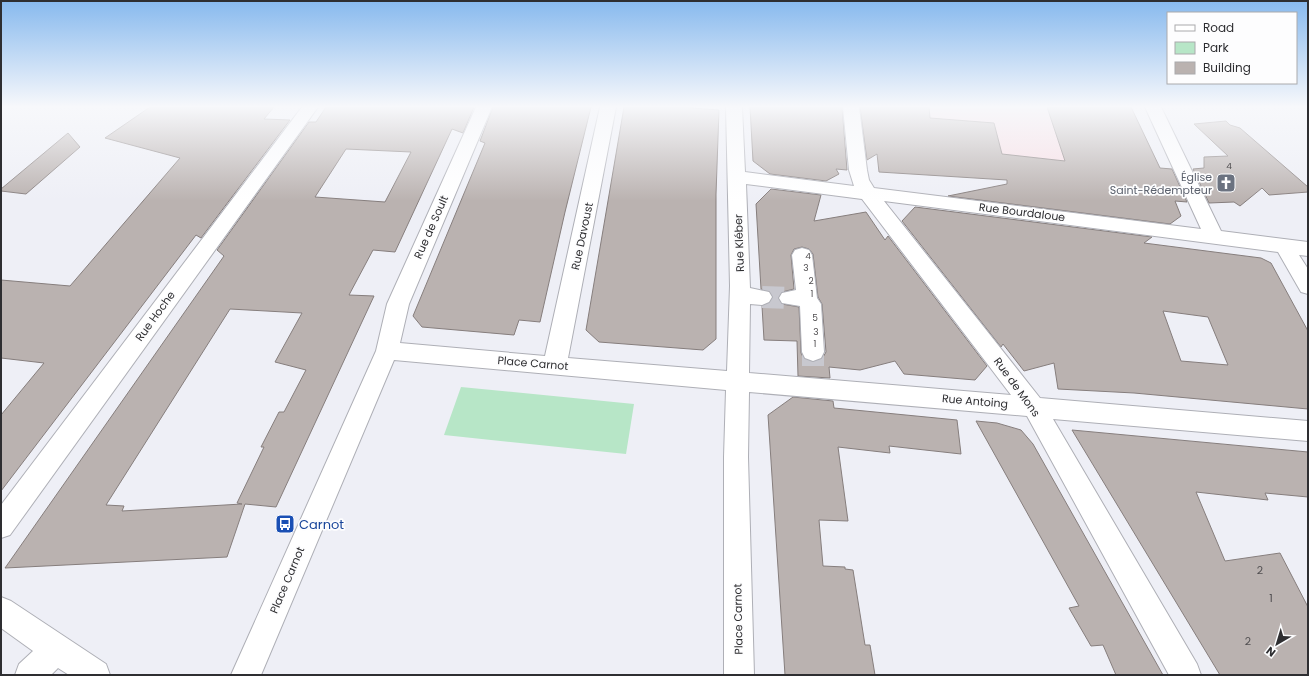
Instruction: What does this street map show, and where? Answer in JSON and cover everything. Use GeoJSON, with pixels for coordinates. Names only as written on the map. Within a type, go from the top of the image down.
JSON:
{"type":"FeatureCollection","features":[{"type":"Feature","properties":{"kind":"street","name":"Rue Hoche"},"geometry":{"type":"LineString","coordinates":[[1,526],[287,139]]}},
{"type":"Feature","properties":{"kind":"street","name":"Rue de Soult"},"geometry":{"type":"LineString","coordinates":[[387,351],[398,304],[470,139]]}},
{"type":"Feature","properties":{"kind":"street","name":"Rue Davoust"},"geometry":{"type":"LineString","coordinates":[[556,364],[602,139]]}},
{"type":"Feature","properties":{"kind":"street","name":"Rue Kléber"},"geometry":{"type":"LineString","coordinates":[[735,139],[740,295],[737,380]]}},
{"type":"Feature","properties":{"kind":"street","name":"Rue de Mons"},"geometry":{"type":"LineString","coordinates":[[855,139],[860,180],[867,192],[1033,406],[1186,675]]}},
{"type":"Feature","properties":{"kind":"street"},"geometry":{"type":"LineString","coordinates":[[1167,139],[1214,237]]}},
{"type":"Feature","properties":{"kind":"street","name":"Rue Bourdaloue"},"geometry":{"type":"LineString","coordinates":[[737,177],[867,192],[1308,249]]}},
{"type":"Feature","properties":{"kind":"street"},"geometry":{"type":"LineString","coordinates":[[1285,246],[1308,287]]}},
{"type":"Feature","properties":{"kind":"street"},"geometry":{"type":"LineString","coordinates":[[789,298],[807,298],[802,255]]}},
{"type":"Feature","properties":{"kind":"street"},"geometry":{"type":"LineString","coordinates":[[740,295],[762,297]]}},
{"type":"Feature","properties":{"kind":"street"},"geometry":{"type":"LineString","coordinates":[[810,304],[813,368]]}},
{"type":"Feature","properties":{"kind":"street","name":"Place Carnot"},"geometry":{"type":"LineString","coordinates":[[246,675],[387,351],[737,380],[736,457],[739,675]]}},
{"type":"Feature","properties":{"kind":"street","name":"Rue Antoing"},"geometry":{"type":"LineString","coordinates":[[737,380],[813,368],[1033,406],[1308,430]]}},
{"type":"Feature","properties":{"kind":"street"},"geometry":{"type":"LineString","coordinates":[[1,611],[95,675]]}},
{"type":"Feature","properties":{"kind":"street"},"geometry":{"type":"LineString","coordinates":[[30,675],[57,648]]}},
{"type":"Feature","properties":{"kind":"shaded area"},"geometry":{"type":"Polygon","coordinates":[[[985,139],[1099,139],[1127,214],[1014,201],[998,140],[985,139]]]}},
{"type":"Feature","properties":{"kind":"green space"},"geometry":{"type":"Polygon","coordinates":[[[461,387],[634,404],[626,454],[444,435],[461,387]]]}},
{"type":"Feature","properties":{"kind":"building"},"geometry":{"type":"Polygon","coordinates":[[[61,139],[73,139],[80,147],[26,194],[1,191],[1,189],[61,139]]]}},
{"type":"Feature","properties":{"kind":"building"},"geometry":{"type":"Polygon","coordinates":[[[107,139],[276,139],[201,238],[196,235],[1,491],[1,415],[44,363],[1,358],[1,280],[70,286],[180,158],[107,139]]]}},
{"type":"Feature","properties":{"kind":"building"},"geometry":{"type":"Polygon","coordinates":[[[297,139],[448,139],[395,252],[373,250],[349,295],[374,296],[276,507],[245,504],[227,557],[5,568],[224,256],[217,250],[297,139]],[[346,149],[315,197],[385,202],[411,152],[346,149]],[[230,309],[106,505],[124,506],[122,511],[242,504],[237,503],[264,447],[261,447],[279,412],[284,412],[306,370],[275,362],[302,313],[230,309]]]}},
{"type":"Feature","properties":{"kind":"building"},"geometry":{"type":"Polygon","coordinates":[[[481,139],[583,139],[540,322],[519,320],[514,335],[422,327],[413,316],[485,143],[480,141],[481,139]]]}},
{"type":"Feature","properties":{"kind":"building"},"geometry":{"type":"Polygon","coordinates":[[[619,139],[718,139],[716,194],[716,339],[703,350],[599,342],[586,330],[619,139]]]}},
{"type":"Feature","properties":{"kind":"building"},"geometry":{"type":"Polygon","coordinates":[[[752,139],[845,139],[847,170],[836,169],[839,174],[826,181],[770,174],[753,161],[752,139]]]}},
{"type":"Feature","properties":{"kind":"building"},"geometry":{"type":"Polygon","coordinates":[[[864,139],[998,139],[1002,154],[1065,161],[1058,139],[1146,139],[1160,168],[1172,169],[1187,202],[1175,201],[1181,216],[1170,224],[948,196],[1007,184],[1007,180],[879,172],[877,154],[867,160],[864,139]]]}},
{"type":"Feature","properties":{"kind":"building"},"geometry":{"type":"Polygon","coordinates":[[[1209,139],[1252,139],[1308,187],[1308,192],[1269,195],[1262,188],[1240,206],[1234,202],[1209,203],[1193,169],[1204,168],[1204,157],[1228,156],[1209,139]]]}},
{"type":"Feature","properties":{"kind":"building"},"geometry":{"type":"Polygon","coordinates":[[[771,189],[821,195],[814,221],[866,212],[885,240],[888,236],[987,366],[975,380],[904,374],[895,361],[860,370],[829,367],[830,378],[798,376],[797,341],[764,340],[762,306],[770,303],[773,296],[769,291],[761,289],[756,204],[771,189]],[[802,247],[794,249],[791,255],[794,289],[782,292],[778,299],[782,304],[799,307],[801,353],[804,359],[814,362],[822,359],[826,352],[822,304],[818,297],[813,254],[809,249],[802,247]]]}},
{"type":"Feature","properties":{"kind":"building"},"geometry":{"type":"Polygon","coordinates":[[[915,207],[1152,237],[1144,243],[1261,258],[1271,263],[1308,331],[1308,409],[1134,393],[1058,389],[1054,363],[1024,371],[1003,344],[1001,347],[902,221],[915,207]],[[1163,311],[1181,361],[1228,365],[1208,317],[1163,311]]]}},
{"type":"Feature","properties":{"kind":"building"},"geometry":{"type":"Polygon","coordinates":[[[793,397],[833,401],[834,408],[957,420],[961,454],[889,446],[890,453],[838,447],[848,521],[819,520],[823,566],[845,567],[845,569],[853,570],[865,645],[870,645],[875,675],[785,675],[768,415],[793,397]]]}},
{"type":"Feature","properties":{"kind":"building"},"geometry":{"type":"Polygon","coordinates":[[[976,421],[997,423],[1021,430],[1033,444],[1163,675],[1116,675],[1103,645],[1091,646],[1069,608],[1079,606],[976,421]]]}},
{"type":"Feature","properties":{"kind":"building"},"geometry":{"type":"Polygon","coordinates":[[[1072,430],[1308,452],[1308,497],[1265,493],[1268,500],[1196,492],[1225,561],[1280,553],[1308,607],[1308,675],[1220,675],[1072,430]]]}},
{"type":"Feature","properties":{"kind":"tunnel"},"geometry":{"type":"LineString","coordinates":[[762,297],[789,298]]}},
{"type":"Feature","properties":{"kind":"tunnel"},"geometry":{"type":"LineString","coordinates":[[813,352],[813,366]]}},
{"type":"Feature","properties":{"kind":"place","name":"Église Saint-Rédempteur"},"geometry":{"type":"Point","coordinates":[1226,183]}},
{"type":"Feature","properties":{"kind":"place","name":"Carnot"},"geometry":{"type":"Point","coordinates":[285,524]}}]}
